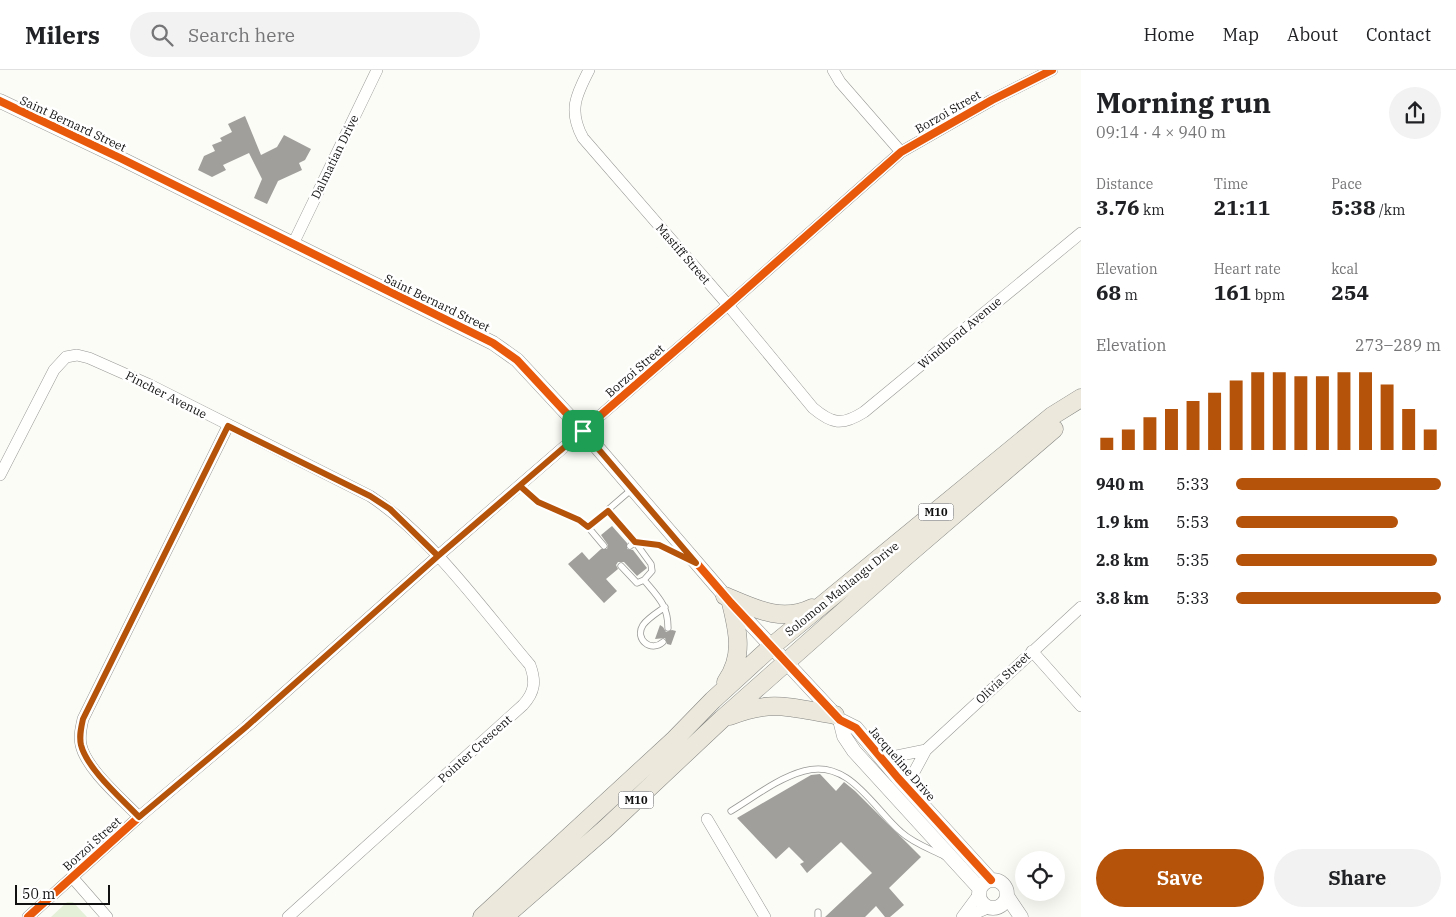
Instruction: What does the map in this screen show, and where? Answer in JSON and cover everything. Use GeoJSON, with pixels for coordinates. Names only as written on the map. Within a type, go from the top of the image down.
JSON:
{"type":"FeatureCollection","features":[{"type":"Feature","properties":{"kind":"main road","name":"Solomon Mahlangu Drive"},"geometry":{"type":"LineString","coordinates":[[482,917],[675,739],[713,700],[771,646],[837,594],[1052,416],[1081,398]]}},
{"type":"Feature","properties":{"kind":"main road","name":"Solomon Mahlangu Drive"},"geometry":{"type":"LineString","coordinates":[[504,917],[605,829],[722,719],[904,558],[1081,406]]}},
{"type":"Feature","properties":{"kind":"main road"},"geometry":{"type":"LineString","coordinates":[[728,600],[771,613],[796,615],[837,594]]}},
{"type":"Feature","properties":{"kind":"main road"},"geometry":{"type":"LineString","coordinates":[[713,700],[733,672],[738,656],[737,627],[728,600]]}},
{"type":"Feature","properties":{"kind":"main road"},"geometry":{"type":"LineString","coordinates":[[722,719],[746,710],[775,705],[837,717]]}},
{"type":"Feature","properties":{"kind":"street","name":"Mastiff Street"},"geometry":{"type":"LineString","coordinates":[[589,70],[577,93],[574,106],[574,116],[583,138],[728,305],[813,408],[825,418],[834,421]]}},
{"type":"Feature","properties":{"kind":"street"},"geometry":{"type":"LineString","coordinates":[[833,70],[840,82],[901,152]]}},
{"type":"Feature","properties":{"kind":"street","name":"Borzoi Street"},"geometry":{"type":"LineString","coordinates":[[28,917],[139,817],[246,727],[438,556],[728,305],[901,152],[992,100],[1052,70]]}},
{"type":"Feature","properties":{"kind":"street","name":"Dalmatian Drive"},"geometry":{"type":"LineString","coordinates":[[292,244],[375,71]]}},
{"type":"Feature","properties":{"kind":"street","name":"Saint Bernard Street"},"geometry":{"type":"LineString","coordinates":[[0,101],[508,352],[583,431],[728,600],[771,646]]}},
{"type":"Feature","properties":{"kind":"street","name":"Windhond Avenue"},"geometry":{"type":"LineString","coordinates":[[834,421],[845,422],[864,412],[1081,233]]}},
{"type":"Feature","properties":{"kind":"street","name":"Pincher Avenue"},"geometry":{"type":"LineString","coordinates":[[0,475],[48,380],[60,361],[72,355],[89,358],[150,385],[370,496],[390,509],[438,556]]}},
{"type":"Feature","properties":{"kind":"street"},"geometry":{"type":"LineString","coordinates":[[139,817],[84,754],[80,734],[83,719],[228,426]]}},
{"type":"Feature","properties":{"kind":"street","name":"Pointer Crescent"},"geometry":{"type":"LineString","coordinates":[[288,917],[514,714],[533,692],[534,684],[530,665],[438,556]]}},
{"type":"Feature","properties":{"kind":"street","name":"Olivia Street"},"geometry":{"type":"LineString","coordinates":[[906,787],[926,750],[1081,607]]}},
{"type":"Feature","properties":{"kind":"street","name":"Jacqueline Drive"},"geometry":{"type":"LineString","coordinates":[[771,646],[837,717],[856,728],[906,787],[983,887]]}},
{"type":"Feature","properties":{"kind":"street"},"geometry":{"type":"LineString","coordinates":[[1032,652],[1081,706]]}},
{"type":"Feature","properties":{"kind":"street","name":"Jacqueline Drive"},"geometry":{"type":"LineString","coordinates":[[837,717],[844,736],[854,751],[955,861],[983,887]]}},
{"type":"Feature","properties":{"kind":"street"},"geometry":{"type":"LineString","coordinates":[[882,758],[926,750]]}},
{"type":"Feature","properties":{"kind":"street"},"geometry":{"type":"LineString","coordinates":[[708,819],[765,917]]}},
{"type":"Feature","properties":{"kind":"street"},"geometry":{"type":"LineString","coordinates":[[72,877],[107,917]]}},
{"type":"Feature","properties":{"kind":"street"},"geometry":{"type":"LineString","coordinates":[[962,917],[983,887],[1003,884],[1007,896],[1021,917]]}},
{"type":"Feature","properties":{"kind":"street"},"geometry":{"type":"LineString","coordinates":[[983,887],[982,902],[1007,917]]}},
{"type":"Feature","properties":{"kind":"street"},"geometry":{"type":"LineString","coordinates":[[967,917],[1003,904],[1007,896]]}},
{"type":"Feature","properties":{"kind":"lane"},"geometry":{"type":"LineString","coordinates":[[520,486],[538,502],[579,520],[588,527],[604,546]]}},
{"type":"Feature","properties":{"kind":"lane"},"geometry":{"type":"LineString","coordinates":[[588,527],[632,489]]}},
{"type":"Feature","properties":{"kind":"lane"},"geometry":{"type":"LineString","coordinates":[[608,511],[632,544],[652,566],[650,574],[644,580],[637,583],[621,566]]}},
{"type":"Feature","properties":{"kind":"lane"},"geometry":{"type":"LineString","coordinates":[[632,544],[659,545],[696,563]]}},
{"type":"Feature","properties":{"kind":"lane"},"geometry":{"type":"LineString","coordinates":[[644,580],[665,607],[668,616],[668,628]]}},
{"type":"Feature","properties":{"kind":"lane"},"geometry":{"type":"LineString","coordinates":[[663,642],[656,647],[650,646],[645,643],[641,636],[643,625],[665,607]]}},
{"type":"Feature","properties":{"kind":"lane"},"geometry":{"type":"LineString","coordinates":[[731,811],[788,776],[805,770],[818,769],[835,773],[857,785],[902,833],[955,861]]}},
{"type":"Feature","properties":{"kind":"green space"},"geometry":{"type":"Polygon","coordinates":[[[67,902],[73,902],[87,917],[51,917],[67,902]]]}},
{"type":"Feature","properties":{"kind":"building"},"geometry":{"type":"Polygon","coordinates":[[[245,116],[261,155],[277,147],[284,135],[311,149],[305,160],[299,163],[302,170],[278,181],[267,204],[254,198],[262,179],[249,153],[223,165],[226,170],[212,177],[198,170],[204,156],[215,151],[212,145],[222,141],[220,138],[232,132],[228,124],[245,116]]]}},
{"type":"Feature","properties":{"kind":"building"},"geometry":{"type":"Polygon","coordinates":[[[612,526],[627,543],[627,549],[633,550],[647,568],[637,576],[624,562],[618,562],[616,565],[618,569],[606,579],[617,591],[604,603],[568,564],[582,552],[589,560],[601,549],[607,549],[608,545],[601,535],[612,526]]]}},
{"type":"Feature","properties":{"kind":"building"},"geometry":{"type":"Polygon","coordinates":[[[660,625],[666,632],[676,631],[671,645],[667,644],[665,638],[655,639],[660,625]]]}},
{"type":"Feature","properties":{"kind":"building"},"geometry":{"type":"Polygon","coordinates":[[[820,774],[836,791],[844,782],[855,791],[921,857],[889,888],[904,905],[890,917],[885,917],[876,906],[865,917],[825,917],[872,873],[841,842],[807,873],[800,864],[804,862],[789,847],[776,859],[737,818],[811,775],[820,774]]]}},
{"type":"Feature","properties":{"kind":"cycle path"},"geometry":{"type":"LineString","coordinates":[[28,917],[139,817],[246,727],[438,556],[728,305],[901,152],[992,100],[1052,70]]}},
{"type":"Feature","properties":{"kind":"cycle path"},"geometry":{"type":"LineString","coordinates":[[0,101],[120,158],[493,343],[517,360],[583,431],[731,603],[840,720],[856,728],[898,778],[991,880]]}},
{"type":"Feature","properties":{"kind":"route"},"geometry":{"type":"LineString","coordinates":[[583,431],[438,556],[246,727],[139,817],[108,785],[84,754],[80,734],[83,719],[228,426],[370,496],[390,509],[438,556],[520,486],[532,498],[547,508],[579,520],[588,527],[608,511],[635,542],[648,542],[659,545],[696,563],[583,431]]}}]}
